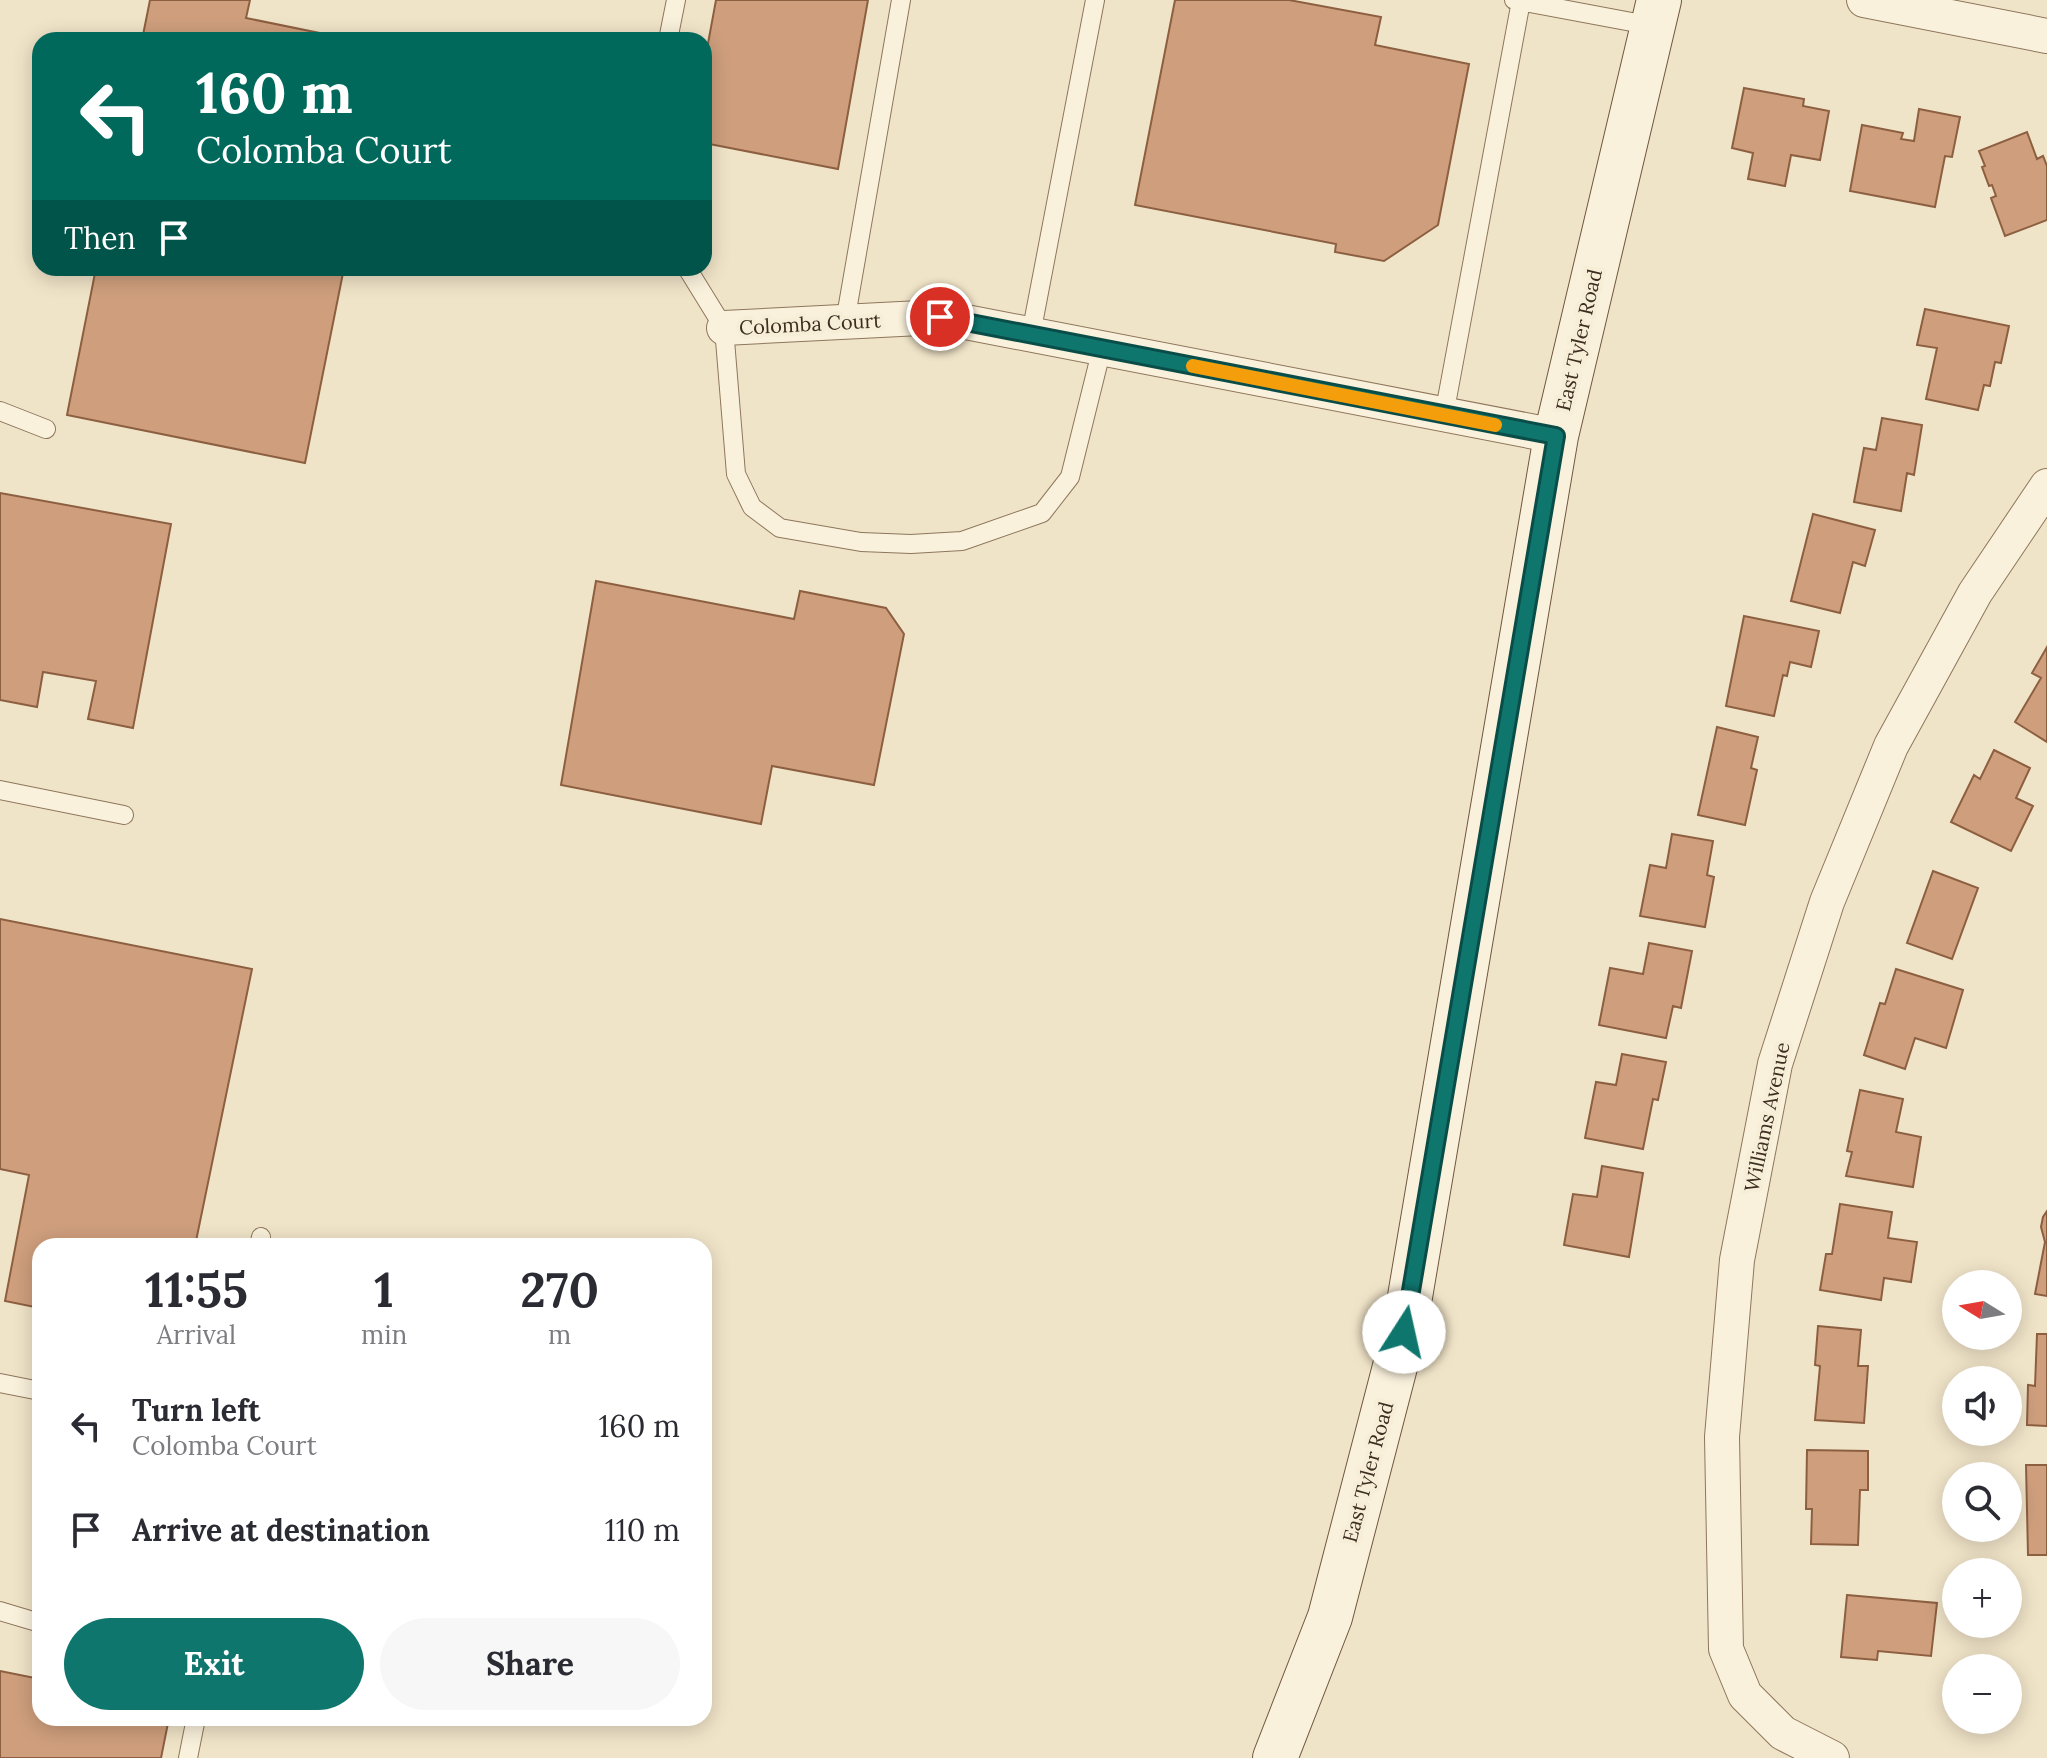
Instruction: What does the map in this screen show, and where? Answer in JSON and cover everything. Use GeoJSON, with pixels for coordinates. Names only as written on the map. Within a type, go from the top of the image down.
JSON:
{"type":"FeatureCollection","features":[{"type":"Feature","properties":{"kind":"street"},"geometry":{"type":"LineString","coordinates":[[1864,0],[2047,36]]}},
{"type":"Feature","properties":{"kind":"street","name":"East Tyler Road"},"geometry":{"type":"LineString","coordinates":[[1275,1758],[1330,1617],[1404,1332],[1556,436],[1656,13]]}},
{"type":"Feature","properties":{"kind":"street","name":"Colomba Court"},"geometry":{"type":"LineString","coordinates":[[724,328],[940,317],[1556,436]]}},
{"type":"Feature","properties":{"kind":"street","name":"Williams Avenue"},"geometry":{"type":"LineString","coordinates":[[1832,1758],[1783,1733],[1745,1695],[1726,1649],[1722,1437],[1737,1260],[1775,1064],[1827,902],[1891,746],[1975,593],[2047,486]]}},
{"type":"Feature","properties":{"kind":"lane"},"geometry":{"type":"LineString","coordinates":[[670,32],[676,0]]}},
{"type":"Feature","properties":{"kind":"lane"},"geometry":{"type":"LineString","coordinates":[[845,322],[901,0]]}},
{"type":"Feature","properties":{"kind":"lane"},"geometry":{"type":"LineString","coordinates":[[1031,334],[1095,0]]}},
{"type":"Feature","properties":{"kind":"lane"},"geometry":{"type":"LineString","coordinates":[[1444,415],[1518,1],[1656,13]]}},
{"type":"Feature","properties":{"kind":"lane"},"geometry":{"type":"LineString","coordinates":[[692,276],[724,328],[736,474],[752,507],[780,528],[861,542],[911,544],[962,541],[1042,513],[1070,477],[1102,348]]}},
{"type":"Feature","properties":{"kind":"lane"},"geometry":{"type":"LineString","coordinates":[[0,411],[46,429]]}},
{"type":"Feature","properties":{"kind":"lane"},"geometry":{"type":"LineString","coordinates":[[0,790],[124,815]]}},
{"type":"Feature","properties":{"kind":"lane"},"geometry":{"type":"LineString","coordinates":[[0,1383],[32,1389]]}},
{"type":"Feature","properties":{"kind":"lane"},"geometry":{"type":"LineString","coordinates":[[0,1611],[32,1621]]}},
{"type":"Feature","properties":{"kind":"lane"},"geometry":{"type":"LineString","coordinates":[[188,1758],[194,1726]]}},
{"type":"Feature","properties":{"kind":"building"},"geometry":{"type":"Polygon","coordinates":[[[150,0],[250,0],[246,18],[315,32],[144,32],[150,0]]]}},
{"type":"Feature","properties":{"kind":"building"},"geometry":{"type":"Polygon","coordinates":[[[716,0],[868,0],[838,169],[712,145],[710,32],[716,0]]]}},
{"type":"Feature","properties":{"kind":"building"},"geometry":{"type":"Polygon","coordinates":[[[1175,0],[1289,0],[1381,17],[1375,45],[1469,64],[1438,225],[1384,261],[1335,252],[1336,244],[1135,205],[1175,0]]]}},
{"type":"Feature","properties":{"kind":"building"},"geometry":{"type":"Polygon","coordinates":[[[1744,88],[1804,99],[1803,106],[1829,111],[1820,160],[1791,155],[1785,186],[1748,179],[1753,153],[1732,148],[1744,88]]]}},
{"type":"Feature","properties":{"kind":"building"},"geometry":{"type":"Polygon","coordinates":[[[1919,109],[1960,117],[1952,157],[1945,156],[1935,207],[1850,191],[1862,125],[1903,133],[1901,139],[1914,141],[1919,109]]]}},
{"type":"Feature","properties":{"kind":"building"},"geometry":{"type":"Polygon","coordinates":[[[2027,132],[2037,159],[2043,156],[2047,166],[2047,220],[2005,236],[1991,198],[1996,196],[1992,185],[1989,186],[1979,151],[2027,132]]]}},
{"type":"Feature","properties":{"kind":"building"},"geometry":{"type":"Polygon","coordinates":[[[94,276],[342,276],[305,463],[67,415],[94,276]]]}},
{"type":"Feature","properties":{"kind":"building"},"geometry":{"type":"Polygon","coordinates":[[[1925,309],[2009,326],[2001,363],[1995,362],[1990,386],[1984,385],[1978,410],[1926,399],[1937,348],[1917,345],[1925,309]]]}},
{"type":"Feature","properties":{"kind":"building"},"geometry":{"type":"Polygon","coordinates":[[[1882,418],[1922,425],[1914,475],[1907,473],[1901,511],[1854,502],[1864,448],[1876,450],[1882,418]]]}},
{"type":"Feature","properties":{"kind":"building"},"geometry":{"type":"Polygon","coordinates":[[[0,493],[171,524],[133,728],[88,719],[96,681],[43,672],[37,707],[0,700],[0,493]]]}},
{"type":"Feature","properties":{"kind":"building"},"geometry":{"type":"Polygon","coordinates":[[[1813,514],[1875,530],[1865,566],[1853,562],[1840,613],[1791,601],[1813,514]]]}},
{"type":"Feature","properties":{"kind":"building"},"geometry":{"type":"Polygon","coordinates":[[[596,581],[794,619],[800,591],[886,608],[904,634],[874,785],[772,766],[761,824],[561,785],[596,581]]]}},
{"type":"Feature","properties":{"kind":"building"},"geometry":{"type":"Polygon","coordinates":[[[1744,616],[1819,631],[1811,667],[1790,662],[1787,676],[1783,675],[1774,716],[1726,706],[1744,616]]]}},
{"type":"Feature","properties":{"kind":"building"},"geometry":{"type":"Polygon","coordinates":[[[2047,647],[2047,742],[2015,722],[2041,678],[2032,673],[2047,647]]]}},
{"type":"Feature","properties":{"kind":"building"},"geometry":{"type":"Polygon","coordinates":[[[1717,727],[1758,737],[1751,768],[1757,770],[1745,825],[1698,815],[1717,727]]]}},
{"type":"Feature","properties":{"kind":"building"},"geometry":{"type":"Polygon","coordinates":[[[1994,750],[2030,768],[2016,798],[2033,806],[2011,851],[1951,822],[1974,775],[1980,779],[1994,750]]]}},
{"type":"Feature","properties":{"kind":"building"},"geometry":{"type":"Polygon","coordinates":[[[1672,834],[1713,841],[1707,875],[1714,877],[1705,927],[1640,916],[1650,865],[1666,868],[1672,834]]]}},
{"type":"Feature","properties":{"kind":"building"},"geometry":{"type":"Polygon","coordinates":[[[1933,871],[1978,888],[1952,959],[1907,943],[1933,871]]]}},
{"type":"Feature","properties":{"kind":"building"},"geometry":{"type":"Polygon","coordinates":[[[0,919],[252,969],[197,1238],[32,1238],[32,1306],[5,1301],[29,1175],[0,1169],[0,919]]]}},
{"type":"Feature","properties":{"kind":"building"},"geometry":{"type":"Polygon","coordinates":[[[1649,943],[1692,951],[1681,1008],[1673,1006],[1666,1038],[1599,1025],[1610,968],[1643,974],[1649,943]]]}},
{"type":"Feature","properties":{"kind":"building"},"geometry":{"type":"Polygon","coordinates":[[[1896,969],[1963,990],[1946,1048],[1915,1038],[1905,1069],[1864,1055],[1880,1003],[1885,1004],[1896,969]]]}},
{"type":"Feature","properties":{"kind":"building"},"geometry":{"type":"Polygon","coordinates":[[[1622,1054],[1666,1062],[1658,1100],[1653,1099],[1643,1149],[1585,1138],[1596,1082],[1616,1085],[1622,1054]]]}},
{"type":"Feature","properties":{"kind":"building"},"geometry":{"type":"Polygon","coordinates":[[[1860,1090],[1903,1099],[1896,1132],[1921,1137],[1913,1187],[1846,1176],[1852,1152],[1847,1151],[1860,1090]]]}},
{"type":"Feature","properties":{"kind":"building"},"geometry":{"type":"Polygon","coordinates":[[[1602,1166],[1643,1173],[1629,1257],[1564,1245],[1573,1194],[1597,1197],[1602,1166]]]}},
{"type":"Feature","properties":{"kind":"building"},"geometry":{"type":"Polygon","coordinates":[[[1840,1204],[1892,1212],[1888,1238],[1917,1242],[1911,1282],[1884,1278],[1881,1300],[1820,1290],[1826,1254],[1832,1254],[1840,1204]]]}},
{"type":"Feature","properties":{"kind":"building"},"geometry":{"type":"Polygon","coordinates":[[[2047,1211],[2047,1296],[2035,1294],[2045,1242],[2041,1227],[2047,1211]]]}},
{"type":"Feature","properties":{"kind":"building"},"geometry":{"type":"Polygon","coordinates":[[[1818,1326],[1861,1330],[1858,1366],[1868,1366],[1864,1423],[1815,1420],[1820,1366],[1815,1365],[1818,1326]]]}},
{"type":"Feature","properties":{"kind":"building"},"geometry":{"type":"Polygon","coordinates":[[[2037,1334],[2047,1334],[2047,1426],[2027,1425],[2028,1385],[2035,1386],[2037,1334]]]}},
{"type":"Feature","properties":{"kind":"building"},"geometry":{"type":"Polygon","coordinates":[[[1807,1450],[1868,1451],[1868,1490],[1860,1490],[1858,1545],[1811,1544],[1812,1509],[1806,1509],[1807,1450]]]}},
{"type":"Feature","properties":{"kind":"building"},"geometry":{"type":"Polygon","coordinates":[[[2026,1465],[2047,1465],[2047,1555],[2028,1555],[2026,1465]]]}},
{"type":"Feature","properties":{"kind":"building"},"geometry":{"type":"Polygon","coordinates":[[[1847,1595],[1937,1603],[1931,1656],[1878,1651],[1877,1660],[1841,1657],[1847,1595]]]}},
{"type":"Feature","properties":{"kind":"building"},"geometry":{"type":"Polygon","coordinates":[[[0,1671],[32,1677],[32,1726],[167,1726],[161,1758],[0,1758],[0,1671]]]}},
{"type":"Feature","properties":{"kind":"slow traffic"},"geometry":{"type":"LineString","coordinates":[[1193,366],[1495,425]]}},
{"type":"Feature","properties":{"kind":"route"},"geometry":{"type":"LineString","coordinates":[[940,317],[1556,436],[1404,1332]]}}]}
